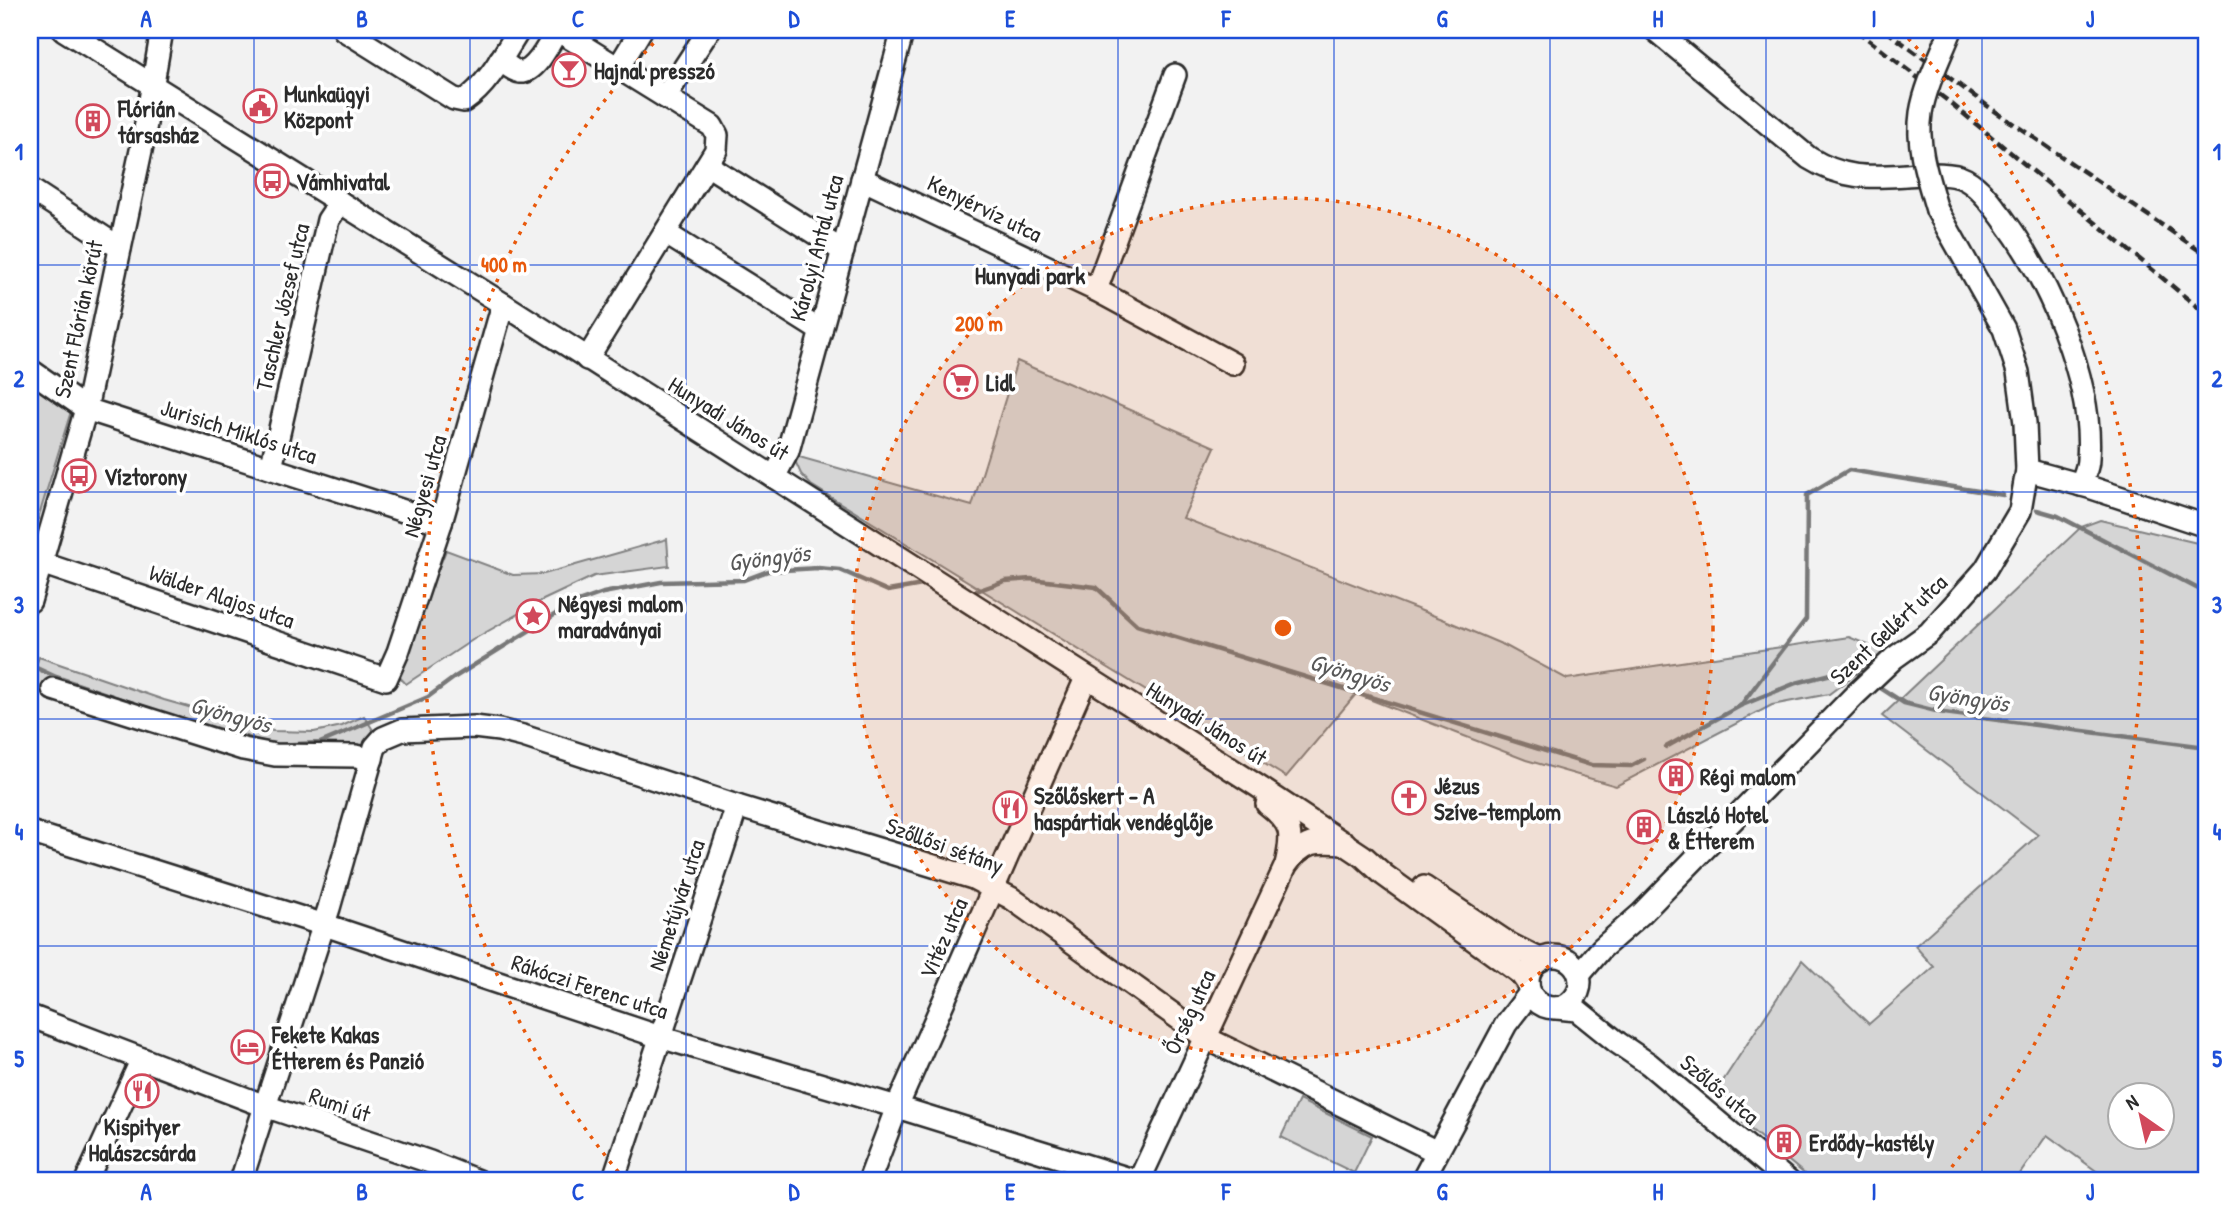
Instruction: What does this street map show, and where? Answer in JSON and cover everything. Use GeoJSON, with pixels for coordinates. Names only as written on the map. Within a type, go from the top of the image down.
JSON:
{"type":"FeatureCollection","features":[{"type":"Feature","properties":{"kind":"street","name":"Hunyadi János út"},"geometry":{"type":"LineString","coordinates":[[64,30],[503,304],[1345,843],[1384,875],[1521,974],[1530,988]]}},
{"type":"Feature","properties":{"kind":"street","name":"Szent Flórián körút"},"geometry":{"type":"LineString","coordinates":[[30,601],[86,409],[162,30]]}},
{"type":"Feature","properties":{"kind":"street"},"geometry":{"type":"LineString","coordinates":[[344,30],[454,99],[464,101],[472,96],[500,60],[519,30]]}},
{"type":"Feature","properties":{"kind":"street"},"geometry":{"type":"LineString","coordinates":[[500,60],[518,72],[526,72],[536,65],[557,30],[712,126],[717,135],[716,149],[707,165],[587,359]]}},
{"type":"Feature","properties":{"kind":"street"},"geometry":{"type":"LineString","coordinates":[[618,68],[641,30]]}},
{"type":"Feature","properties":{"kind":"street"},"geometry":{"type":"LineString","coordinates":[[665,97],[709,30]]}},
{"type":"Feature","properties":{"kind":"street","name":"Károlyi Antal utca"},"geometry":{"type":"LineString","coordinates":[[774,477],[788,451],[903,30]]}},
{"type":"Feature","properties":{"kind":"street"},"geometry":{"type":"LineString","coordinates":[[1655,30],[1810,158],[1827,168],[1854,176],[1941,174],[1961,177],[1974,186],[2014,233],[2033,263],[2059,320],[2078,377],[2087,424],[2088,460],[2081,485]]}},
{"type":"Feature","properties":{"kind":"street","name":"Szent Gellért utca"},"geometry":{"type":"LineString","coordinates":[[1575,975],[1641,914],[1855,695],[1894,658],[1929,633],[1986,570],[2020,511],[2027,470],[2023,401],[2012,352],[1994,310],[1946,230],[1937,210],[1923,158],[1923,106],[1951,30]]}},
{"type":"Feature","properties":{"kind":"street"},"geometry":{"type":"LineString","coordinates":[[1096,290],[1175,75]]}},
{"type":"Feature","properties":{"kind":"street"},"geometry":{"type":"LineString","coordinates":[[707,165],[843,251]]}},
{"type":"Feature","properties":{"kind":"street","name":"Kenyérvíz utca"},"geometry":{"type":"LineString","coordinates":[[862,179],[1096,290],[1233,364]]}},
{"type":"Feature","properties":{"kind":"street"},"geometry":{"type":"LineString","coordinates":[[30,189],[120,248]]}},
{"type":"Feature","properties":{"kind":"street","name":"Taschler József utca"},"geometry":{"type":"LineString","coordinates":[[271,468],[328,220],[340,202]]}},
{"type":"Feature","properties":{"kind":"street"},"geometry":{"type":"LineString","coordinates":[[665,233],[821,331]]}},
{"type":"Feature","properties":{"kind":"street","name":"Négyesi utca"},"geometry":{"type":"LineString","coordinates":[[386,679],[398,652],[441,523],[503,304]]}},
{"type":"Feature","properties":{"kind":"street","name":"Jurisich Miklós utca"},"geometry":{"type":"LineString","coordinates":[[30,370],[86,409],[441,523]]}},
{"type":"Feature","properties":{"kind":"street"},"geometry":{"type":"LineString","coordinates":[[2027,470],[2206,526]]}},
{"type":"Feature","properties":{"kind":"street","name":"Wälder Alajos utca"},"geometry":{"type":"LineString","coordinates":[[41,563],[386,679]]}},
{"type":"Feature","properties":{"kind":"street","name":"Vitéz utca"},"geometry":{"type":"LineString","coordinates":[[869,1181],[898,1107],[1086,678]]}},
{"type":"Feature","properties":{"kind":"street"},"geometry":{"type":"LineString","coordinates":[[53,689],[243,749],[275,755],[356,756],[372,759],[242,1181]]}},
{"type":"Feature","properties":{"kind":"street","name":"Szőllősi sétány"},"geometry":{"type":"LineString","coordinates":[[372,759],[375,747],[383,738],[402,730],[474,727],[499,730],[973,878],[994,887],[1206,1038],[1437,1152]]}},
{"type":"Feature","properties":{"kind":"street","name":"Őrség utca"},"geometry":{"type":"LineString","coordinates":[[1256,785],[1266,803],[1283,817],[1290,831],[1286,865]]}},
{"type":"Feature","properties":{"kind":"street","name":"Németújvár utca"},"geometry":{"type":"LineString","coordinates":[[613,1181],[737,806]]}},
{"type":"Feature","properties":{"kind":"street","name":"Rákóczi Ferenc utca"},"geometry":{"type":"LineString","coordinates":[[30,832],[323,925],[660,1037],[1137,1181]]}},
{"type":"Feature","properties":{"kind":"street","name":"Őrség utca"},"geometry":{"type":"LineString","coordinates":[[1137,1181],[1286,865],[1303,846],[1324,842],[1345,843]]}},
{"type":"Feature","properties":{"kind":"street","name":"Hunyadi János út"},"geometry":{"type":"LineString","coordinates":[[1363,856],[1394,869],[1511,945],[1541,960]]}},
{"type":"Feature","properties":{"kind":"street"},"geometry":{"type":"LineString","coordinates":[[1422,1181],[1506,1024],[1530,988],[1532,970],[1541,960],[1556,957],[1575,975],[1573,1000],[1552,1008],[1515,1031],[1474,1086]]}},
{"type":"Feature","properties":{"kind":"street","name":"Szőlős utca"},"geometry":{"type":"LineString","coordinates":[[1575,975],[1649,1064]]}},
{"type":"Feature","properties":{"kind":"street"},"geometry":{"type":"LineString","coordinates":[[1530,988],[1537,1002],[1552,1008]]}},
{"type":"Feature","properties":{"kind":"street","name":"Szőlős utca"},"geometry":{"type":"LineString","coordinates":[[1552,1008],[1577,1010],[1649,1064],[1788,1181]]}},
{"type":"Feature","properties":{"kind":"street","name":"Rumi út"},"geometry":{"type":"LineString","coordinates":[[30,1016],[427,1172],[478,1181]]}},
{"type":"Feature","properties":{"kind":"street"},"geometry":{"type":"LineString","coordinates":[[86,1181],[142,1059]]}},
{"type":"Feature","properties":{"kind":"shaded area"},"geometry":{"type":"Polygon","coordinates":[[[1017,361],[1215,447],[1183,518],[1445,620],[1506,646],[1567,679],[1849,637],[1885,652],[1829,694],[1772,705],[1616,786],[1526,760],[1356,694],[1286,777],[811,485],[801,474],[796,456],[972,506],[1017,361]]]}},
{"type":"Feature","properties":{"kind":"shaded area"},"geometry":{"type":"Polygon","coordinates":[[[30,380],[72,408],[30,545],[30,380]]]}},
{"type":"Feature","properties":{"kind":"shaded area"},"geometry":{"type":"Polygon","coordinates":[[[2100,520],[2206,545],[2206,1181],[2110,1181],[2047,1135],[2015,1181],[1813,1181],[1743,1123],[1748,1117],[1717,1090],[1802,960],[1869,1024],[1934,967],[1915,946],[2038,835],[1882,716],[2081,527],[2100,520]]]}},
{"type":"Feature","properties":{"kind":"shaded area"},"geometry":{"type":"Polygon","coordinates":[[[667,539],[669,566],[594,576],[541,601],[474,639],[406,684],[396,673],[446,550],[513,575],[544,574],[667,539]]]}},
{"type":"Feature","properties":{"kind":"shaded area"},"geometry":{"type":"Polygon","coordinates":[[[39,657],[164,700],[273,731],[314,732],[342,726],[364,716],[375,733],[357,766],[248,760],[30,689],[39,657]]]}},
{"type":"Feature","properties":{"kind":"shaded area"},"geometry":{"type":"Polygon","coordinates":[[[1299,1100],[1372,1136],[1354,1173],[1281,1137],[1299,1100]]]}},
{"type":"Feature","properties":{"kind":"waterway","name":"Gyöngyös"},"geometry":{"type":"LineString","coordinates":[[1741,705],[1806,619],[1807,495],[1849,470],[2003,495]]}},
{"type":"Feature","properties":{"kind":"waterway","name":"Gyöngyös"},"geometry":{"type":"LineString","coordinates":[[2037,510],[2058,516],[2206,593]]}},
{"type":"Feature","properties":{"kind":"waterway","name":"Gyöngyös"},"geometry":{"type":"LineString","coordinates":[[273,745],[320,743],[428,697],[455,677],[572,604],[603,593],[661,582],[744,580],[768,571],[818,568],[840,570],[888,591],[928,584]]}},
{"type":"Feature","properties":{"kind":"waterway","name":"Gyöngyös"},"geometry":{"type":"LineString","coordinates":[[966,588],[974,592],[1005,581],[1031,579],[1096,587],[1137,625],[1591,765],[1631,766],[1644,759]]}},
{"type":"Feature","properties":{"kind":"waterway","name":"Gyöngyös"},"geometry":{"type":"LineString","coordinates":[[30,665],[56,677],[147,708]]}},
{"type":"Feature","properties":{"kind":"waterway","name":"Gyöngyös"},"geometry":{"type":"LineString","coordinates":[[1666,747],[1740,706],[1796,683],[1851,669],[1866,678]]}},
{"type":"Feature","properties":{"kind":"waterway","name":"Gyöngyös"},"geometry":{"type":"LineString","coordinates":[[1876,685],[1904,703],[1944,713],[2206,747]]}},
{"type":"Feature","properties":{"kind":"waterway","name":"Gyöngyös"},"geometry":{"type":"LineString","coordinates":[[196,723],[265,743]]}},
{"type":"Feature","properties":{"kind":"railway"},"geometry":{"type":"LineString","coordinates":[[1856,30],[1953,105],[2206,314]]}},
{"type":"Feature","properties":{"kind":"railway"},"geometry":{"type":"LineString","coordinates":[[1885,30],[1989,107],[2206,255]]}},
{"type":"Feature","properties":{"kind":"place","name":"Hajnal presszó"},"geometry":{"type":"Point","coordinates":[569,70]}},
{"type":"Feature","properties":{"kind":"place","name":"Munkaügyi Központ"},"geometry":{"type":"Point","coordinates":[260,106]}},
{"type":"Feature","properties":{"kind":"place","name":"Flórián társasház"},"geometry":{"type":"Point","coordinates":[93,121]}},
{"type":"Feature","properties":{"kind":"place","name":"Vámhivatal"},"geometry":{"type":"Point","coordinates":[272,181]}},
{"type":"Feature","properties":{"kind":"place","name":"Lidl"},"geometry":{"type":"Point","coordinates":[961,382]}},
{"type":"Feature","properties":{"kind":"place","name":"Víztorony"},"geometry":{"type":"Point","coordinates":[79,476]}},
{"type":"Feature","properties":{"kind":"place","name":"Négyesi malom maradványai"},"geometry":{"type":"Point","coordinates":[533,616]}},
{"type":"Feature","properties":{"kind":"place","name":"Régi malom"},"geometry":{"type":"Point","coordinates":[1676,776]}},
{"type":"Feature","properties":{"kind":"place","name":"Jézus Szíve-templom"},"geometry":{"type":"Point","coordinates":[1409,798]}},
{"type":"Feature","properties":{"kind":"place","name":"Szőlőskert - A haspártiak vendéglője"},"geometry":{"type":"Point","coordinates":[1010,808]}},
{"type":"Feature","properties":{"kind":"place","name":"László Hotel & Étterem"},"geometry":{"type":"Point","coordinates":[1644,827]}},
{"type":"Feature","properties":{"kind":"place","name":"Fekete Kakas Étterem és Panzió"},"geometry":{"type":"Point","coordinates":[248,1047]}},
{"type":"Feature","properties":{"kind":"place","name":"Kispityer Halászcsárda"},"geometry":{"type":"Point","coordinates":[142,1091]}},
{"type":"Feature","properties":{"kind":"place","name":"Erdődy-kastély"},"geometry":{"type":"Point","coordinates":[1784,1142]}},
{"type":"Feature","properties":{"kind":"district","name":"Hunyadi park"},"geometry":{"type":"Point","coordinates":[1030,275]}}]}
